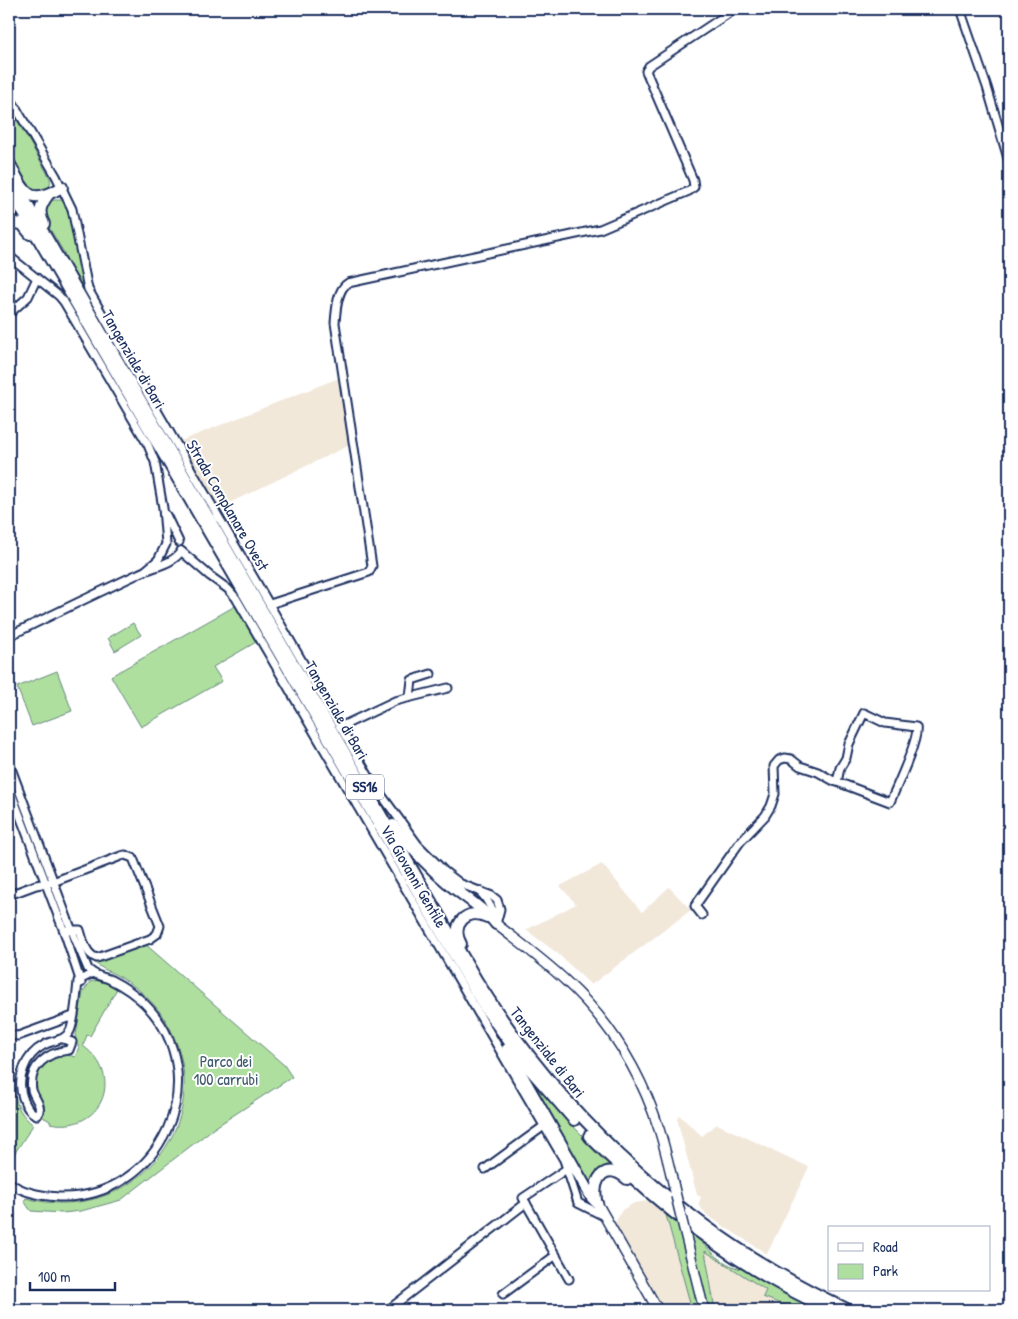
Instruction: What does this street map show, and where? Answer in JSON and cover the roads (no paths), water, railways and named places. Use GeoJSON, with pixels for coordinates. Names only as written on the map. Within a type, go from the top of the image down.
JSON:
{"type":"FeatureCollection","features":[{"type":"Feature","properties":{"kind":"highway"},"geometry":{"type":"LineString","coordinates":[[9,163],[27,193],[32,196],[48,195],[62,187]]}},
{"type":"Feature","properties":{"kind":"highway","name":"Tangenziale di Bari"},"geometry":{"type":"LineString","coordinates":[[9,173],[66,279],[485,1008],[526,1065],[555,1099],[610,1157],[699,1232],[748,1264],[831,1310]]}},
{"type":"Feature","properties":{"kind":"highway","name":"Tangenziale di Bari"},"geometry":{"type":"LineString","coordinates":[[9,188],[66,279],[477,981],[510,1032],[548,1080],[586,1123],[640,1175],[697,1220],[745,1254],[804,1288],[849,1310]]}},
{"type":"Feature","properties":{"kind":"highway"},"geometry":{"type":"LineString","coordinates":[[9,222],[16,222],[26,229],[51,272],[66,279],[66,260],[40,215],[42,203],[48,195]]}},
{"type":"Feature","properties":{"kind":"highway"},"geometry":{"type":"LineString","coordinates":[[9,200],[9,215]]}},
{"type":"Feature","properties":{"kind":"highway","name":"SS16"},"geometry":{"type":"LineString","coordinates":[[372,799],[379,804],[393,825],[447,883],[497,920]]}},
{"type":"Feature","properties":{"kind":"highway"},"geometry":{"type":"LineString","coordinates":[[477,981],[476,970],[457,936],[459,925],[466,917],[475,914],[497,920]]}},
{"type":"Feature","properties":{"kind":"highway"},"geometry":{"type":"LineString","coordinates":[[485,1008],[587,1189],[597,1203]]}},
{"type":"Feature","properties":{"kind":"highway"},"geometry":{"type":"LineString","coordinates":[[597,1203],[594,1189],[596,1182],[601,1176],[611,1171],[621,1174],[643,1193],[668,1207]]}},
{"type":"Feature","properties":{"kind":"main road"},"geometry":{"type":"LineString","coordinates":[[497,920],[568,982],[600,1018],[618,1043],[641,1083],[660,1131],[704,1310]]}},
{"type":"Feature","properties":{"kind":"main road"},"geometry":{"type":"LineString","coordinates":[[597,1203],[658,1310]]}},
{"type":"Feature","properties":{"kind":"street"},"geometry":{"type":"LineString","coordinates":[[270,604],[369,572],[372,566],[335,323],[339,298],[344,285],[600,229],[689,191],[694,187],[693,180],[646,71],[649,66],[735,9]]}},
{"type":"Feature","properties":{"kind":"street"},"geometry":{"type":"LineString","coordinates":[[960,9],[987,87],[1009,162]]}},
{"type":"Feature","properties":{"kind":"street","name":"Strada Complanare Ovest"},"geometry":{"type":"LineString","coordinates":[[9,96],[62,187],[72,210],[88,289],[372,782],[418,846],[444,871],[461,884],[498,900],[500,909],[497,920]]}},
{"type":"Feature","properties":{"kind":"street"},"geometry":{"type":"LineString","coordinates":[[9,256],[64,302],[148,445],[154,462],[163,508],[166,546],[169,555],[174,556]]}},
{"type":"Feature","properties":{"kind":"street"},"geometry":{"type":"LineString","coordinates":[[9,314],[28,297],[37,278]]}},
{"type":"Feature","properties":{"kind":"street"},"geometry":{"type":"LineString","coordinates":[[9,308],[20,304]]}},
{"type":"Feature","properties":{"kind":"street"},"geometry":{"type":"LineString","coordinates":[[9,636],[154,567],[181,551],[179,542],[163,508]]}},
{"type":"Feature","properties":{"kind":"street"},"geometry":{"type":"LineString","coordinates":[[146,570],[158,560],[171,540],[179,542]]}},
{"type":"Feature","properties":{"kind":"street","name":"Via Giovanni Gentile"},"geometry":{"type":"LineString","coordinates":[[181,551],[228,589],[236,598],[568,1168],[575,1198],[583,1207]]}},
{"type":"Feature","properties":{"kind":"street"},"geometry":{"type":"LineString","coordinates":[[410,697],[412,680],[431,674]]}},
{"type":"Feature","properties":{"kind":"street"},"geometry":{"type":"LineString","coordinates":[[340,727],[395,701],[448,688]]}},
{"type":"Feature","properties":{"kind":"street"},"geometry":{"type":"LineString","coordinates":[[702,915],[695,906],[743,840],[765,816],[771,806],[775,794],[774,766],[779,760],[785,758],[791,760],[800,766],[818,772],[837,782],[890,802],[912,749],[917,732],[916,726],[885,722],[864,712],[849,744],[837,782]]}},
{"type":"Feature","properties":{"kind":"street"},"geometry":{"type":"LineString","coordinates":[[9,763],[10,773],[49,882],[59,921],[88,969],[130,991],[152,1012],[163,1028],[177,1069],[176,1096],[169,1125],[157,1149],[145,1164],[118,1184],[94,1193],[70,1197],[54,1197],[30,1192],[9,1182]]}},
{"type":"Feature","properties":{"kind":"street"},"geometry":{"type":"LineString","coordinates":[[9,787],[49,882],[66,916],[68,933],[82,985],[72,1042],[70,1050],[46,1056],[36,1068],[32,1083],[33,1092],[40,1106],[40,1111],[37,1115],[33,1113],[21,1093],[20,1079],[29,1058],[37,1049],[51,1042],[63,1039],[72,1042]]}},
{"type":"Feature","properties":{"kind":"street"},"geometry":{"type":"LineString","coordinates":[[9,895],[120,856],[129,856],[135,861],[160,926],[154,937],[97,958],[89,953],[80,930],[68,933]]}},
{"type":"Feature","properties":{"kind":"street"},"geometry":{"type":"LineString","coordinates":[[59,921],[64,920],[66,916]]}},
{"type":"Feature","properties":{"kind":"street"},"geometry":{"type":"LineString","coordinates":[[63,1039],[70,1031],[78,981],[93,973]]}},
{"type":"Feature","properties":{"kind":"street"},"geometry":{"type":"LineString","coordinates":[[9,1035],[18,1036],[73,1016]]}},
{"type":"Feature","properties":{"kind":"street"},"geometry":{"type":"LineString","coordinates":[[485,1169],[544,1126]]}},
{"type":"Feature","properties":{"kind":"street"},"geometry":{"type":"LineString","coordinates":[[568,1168],[524,1198],[569,1279]]}},
{"type":"Feature","properties":{"kind":"street"},"geometry":{"type":"LineString","coordinates":[[388,1310],[526,1202]]}},
{"type":"Feature","properties":{"kind":"street"},"geometry":{"type":"LineString","coordinates":[[583,1207],[597,1203]]}},
{"type":"Feature","properties":{"kind":"street"},"geometry":{"type":"LineString","coordinates":[[583,1207],[604,1216]]}},
{"type":"Feature","properties":{"kind":"street"},"geometry":{"type":"LineString","coordinates":[[503,1294],[556,1255]]}},
{"type":"Feature","properties":{"kind":"park label","name":"Parco dei 100 carrubi"},"geometry":{"type":"Point","coordinates":[226,1070]}}]}
